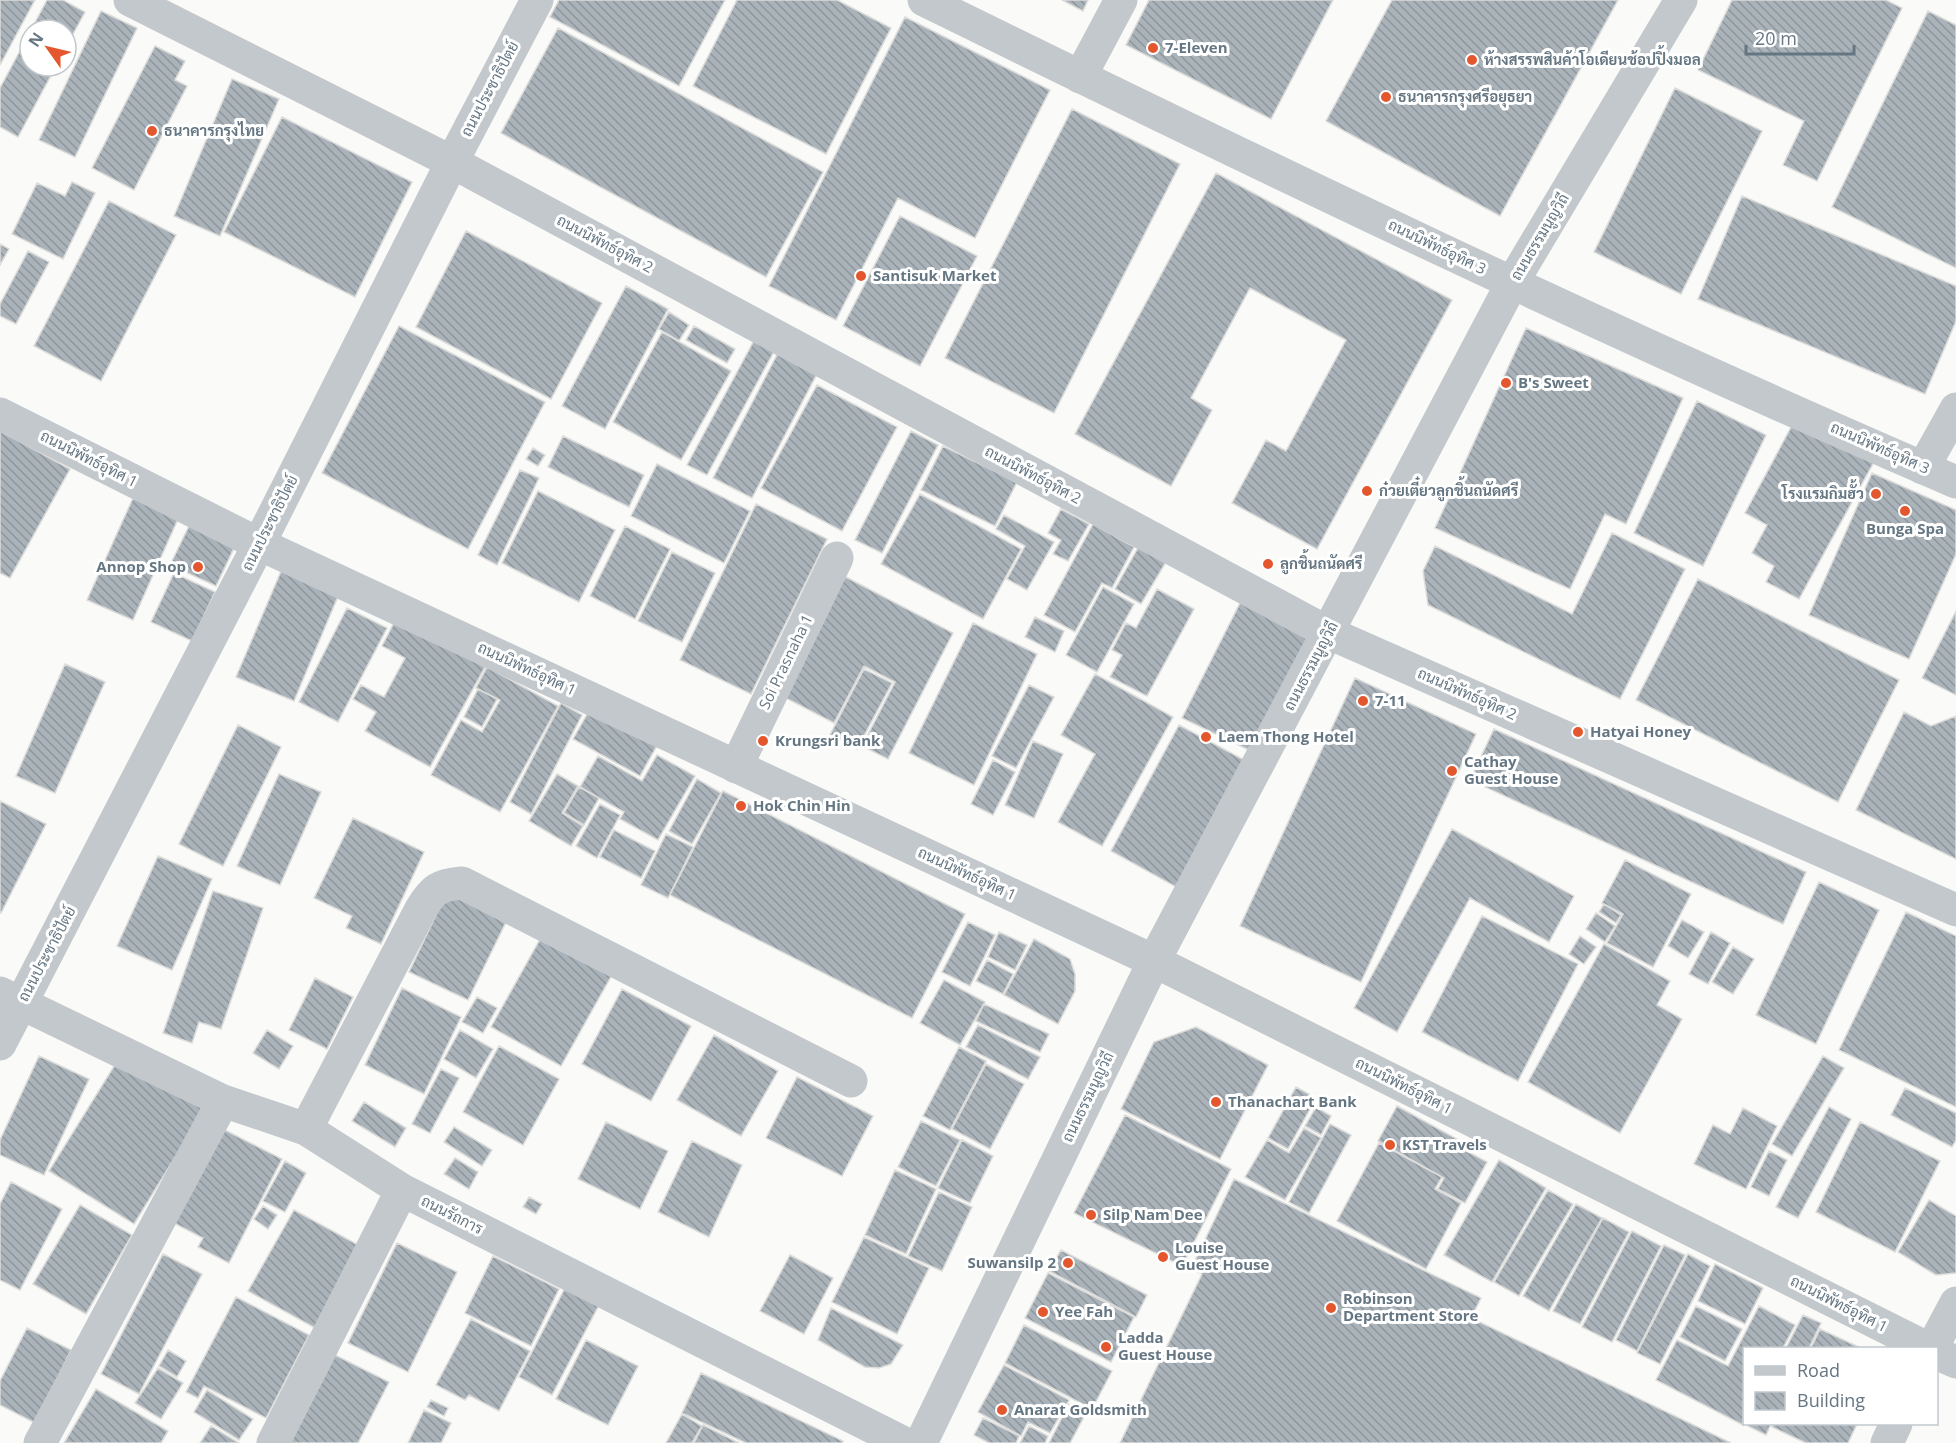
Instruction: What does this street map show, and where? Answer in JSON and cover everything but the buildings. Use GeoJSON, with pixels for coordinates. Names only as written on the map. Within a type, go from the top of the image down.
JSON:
{"type":"FeatureCollection","features":[{"type":"Feature","properties":{"kind":"street","name":"ถนนนิพัทธ์อุทิศ 2"},"geometry":{"type":"LineString","coordinates":[[130,0],[452,162],[1329,633],[1956,910]]}},
{"type":"Feature","properties":{"kind":"street","name":"ถนนประชาธิปัตย์"},"geometry":{"type":"LineString","coordinates":[[0,1044],[10,998],[259,544],[452,162],[537,0]]}},
{"type":"Feature","properties":{"kind":"street","name":"ถนนนิพัทธ์อุทิศ 3"},"geometry":{"type":"LineString","coordinates":[[924,0],[1512,283],[1956,482]]}},
{"type":"Feature","properties":{"kind":"street"},"geometry":{"type":"LineString","coordinates":[[1080,77],[1121,0]]}},
{"type":"Feature","properties":{"kind":"street","name":"ถนนธรรมนูญวิถี"},"geometry":{"type":"LineString","coordinates":[[921,1443],[1154,961],[1512,283],[1681,0]]}},
{"type":"Feature","properties":{"kind":"street"},"geometry":{"type":"LineString","coordinates":[[1923,468],[1956,409]]}},
{"type":"Feature","properties":{"kind":"street","name":"ถนนนิพัทธ์อุทิศ 1"},"geometry":{"type":"LineString","coordinates":[[0,414],[259,544],[1154,961],[1926,1347]]}},
{"type":"Feature","properties":{"kind":"street","name":"Soi Prasnaha 1"},"geometry":{"type":"LineString","coordinates":[[736,767],[837,558]]}},
{"type":"Feature","properties":{"kind":"street"},"geometry":{"type":"LineString","coordinates":[[306,1130],[421,909],[429,895],[443,884],[462,883],[851,1081]]}},
{"type":"Feature","properties":{"kind":"street","name":"ถนนรัถการ"},"geometry":{"type":"LineString","coordinates":[[10,998],[223,1101],[306,1130],[402,1190],[904,1443]]}},
{"type":"Feature","properties":{"kind":"street"},"geometry":{"type":"LineString","coordinates":[[40,1443],[223,1101]]}},
{"type":"Feature","properties":{"kind":"street"},"geometry":{"type":"LineString","coordinates":[[273,1443],[402,1190]]}},
{"type":"Feature","properties":{"kind":"street"},"geometry":{"type":"LineString","coordinates":[[1933,1347],[1956,1303]]}},
{"type":"Feature","properties":{"kind":"street"},"geometry":{"type":"LineString","coordinates":[[1938,1354],[1956,1362]]}},
{"type":"Feature","properties":{"kind":"street"},"geometry":{"type":"LineString","coordinates":[[1887,1443],[1896,1425]]}},
{"type":"Feature","properties":{"kind":"place","name":"7-Eleven"},"geometry":{"type":"Point","coordinates":[1153,48]}},
{"type":"Feature","properties":{"kind":"place","name":"ห้างสรรพสินค้าโอเดียนช้อปปิ้งมอล"},"geometry":{"type":"Point","coordinates":[1472,60]}},
{"type":"Feature","properties":{"kind":"place","name":"ธนาคารกรุงศรีอยุธยา"},"geometry":{"type":"Point","coordinates":[1386,97]}},
{"type":"Feature","properties":{"kind":"place","name":"ธนาคารกรุงไทย"},"geometry":{"type":"Point","coordinates":[152,131]}},
{"type":"Feature","properties":{"kind":"place","name":"Santisuk Market"},"geometry":{"type":"Point","coordinates":[861,276]}},
{"type":"Feature","properties":{"kind":"place","name":"B's Sweet"},"geometry":{"type":"Point","coordinates":[1506,383]}},
{"type":"Feature","properties":{"kind":"place","name":"ก๋วยเตี๋ยวลูกชิ้นถนัดศรี"},"geometry":{"type":"Point","coordinates":[1367,491]}},
{"type":"Feature","properties":{"kind":"place","name":"โรงแรมกิมฮั้ว"},"geometry":{"type":"Point","coordinates":[1876,494]}},
{"type":"Feature","properties":{"kind":"place","name":"Bunga Spa"},"geometry":{"type":"Point","coordinates":[1905,511]}},
{"type":"Feature","properties":{"kind":"place","name":"ลูกชิ้นถนัดศรี"},"geometry":{"type":"Point","coordinates":[1268,564]}},
{"type":"Feature","properties":{"kind":"place","name":"Annop Shop"},"geometry":{"type":"Point","coordinates":[198,567]}},
{"type":"Feature","properties":{"kind":"place","name":"7-11"},"geometry":{"type":"Point","coordinates":[1363,701]}},
{"type":"Feature","properties":{"kind":"place","name":"Hatyai Honey"},"geometry":{"type":"Point","coordinates":[1578,732]}},
{"type":"Feature","properties":{"kind":"place","name":"Laem Thong Hotel"},"geometry":{"type":"Point","coordinates":[1206,737]}},
{"type":"Feature","properties":{"kind":"place","name":"Krungsri bank"},"geometry":{"type":"Point","coordinates":[763,741]}},
{"type":"Feature","properties":{"kind":"place","name":"Cathay Guest House"},"geometry":{"type":"Point","coordinates":[1452,771]}},
{"type":"Feature","properties":{"kind":"place","name":"Hok Chin Hin"},"geometry":{"type":"Point","coordinates":[741,806]}},
{"type":"Feature","properties":{"kind":"place","name":"Thanachart Bank"},"geometry":{"type":"Point","coordinates":[1216,1102]}},
{"type":"Feature","properties":{"kind":"place","name":"KST Travels"},"geometry":{"type":"Point","coordinates":[1390,1145]}},
{"type":"Feature","properties":{"kind":"place","name":"Silp Nam Dee"},"geometry":{"type":"Point","coordinates":[1091,1215]}},
{"type":"Feature","properties":{"kind":"place","name":"Louise Guest House"},"geometry":{"type":"Point","coordinates":[1163,1257]}},
{"type":"Feature","properties":{"kind":"place","name":"Suwansilp 2"},"geometry":{"type":"Point","coordinates":[1068,1263]}},
{"type":"Feature","properties":{"kind":"place","name":"Robinson Department Store"},"geometry":{"type":"Point","coordinates":[1331,1308]}},
{"type":"Feature","properties":{"kind":"place","name":"Yee Fah"},"geometry":{"type":"Point","coordinates":[1043,1312]}},
{"type":"Feature","properties":{"kind":"place","name":"Ladda Guest House"},"geometry":{"type":"Point","coordinates":[1106,1347]}},
{"type":"Feature","properties":{"kind":"place","name":"Anarat Goldsmith"},"geometry":{"type":"Point","coordinates":[1002,1410]}}]}
